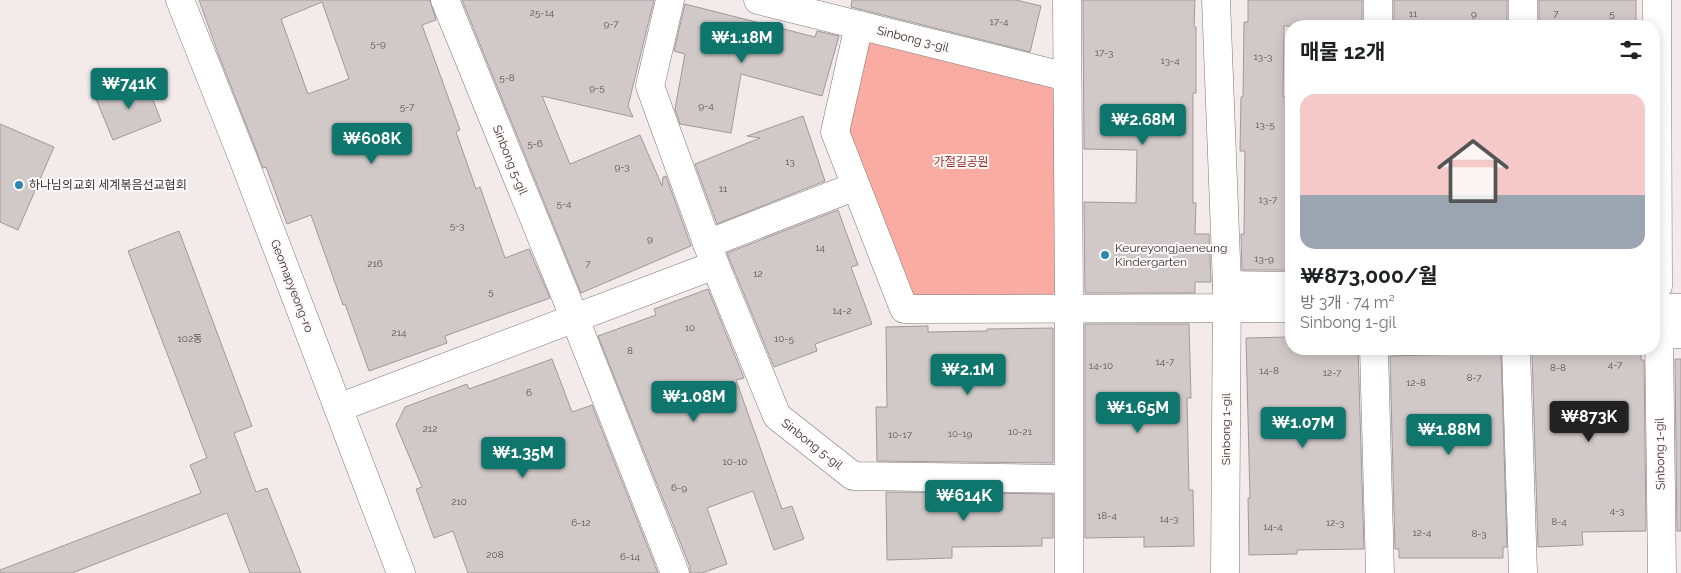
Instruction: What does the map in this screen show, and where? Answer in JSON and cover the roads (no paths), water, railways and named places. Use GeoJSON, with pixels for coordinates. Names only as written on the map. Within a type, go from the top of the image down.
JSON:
{"type":"FeatureCollection","features":[{"type":"Feature","properties":{"kind":"street","name":"Geomapyeong-ro"},"geometry":{"type":"LineString","coordinates":[[180,0],[244,161],[401,573]]}},
{"type":"Feature","properties":{"kind":"street","name":"Sinbong 5-gil"},"geometry":{"type":"LineString","coordinates":[[444,0],[575,319],[675,573]]}},
{"type":"Feature","properties":{"kind":"street","name":"Sinbong 5-gil"},"geometry":{"type":"LineString","coordinates":[[670,0],[650,86],[711,254],[777,416],[853,476],[1068,478]]}},
{"type":"Feature","properties":{"kind":"street","name":"Sinbong 3-gil"},"geometry":{"type":"LineString","coordinates":[[758,0],[1068,77]]}},
{"type":"Feature","properties":{"kind":"street"},"geometry":{"type":"LineString","coordinates":[[1067,0],[1068,573]]}},
{"type":"Feature","properties":{"kind":"street"},"geometry":{"type":"LineString","coordinates":[[1216,0],[1226,284],[1285,286]]}},
{"type":"Feature","properties":{"kind":"street"},"geometry":{"type":"LineString","coordinates":[[1378,0],[1378,20]]}},
{"type":"Feature","properties":{"kind":"street"},"geometry":{"type":"LineString","coordinates":[[1522,0],[1523,20]]}},
{"type":"Feature","properties":{"kind":"street"},"geometry":{"type":"LineString","coordinates":[[1657,0],[1657,20]]}},
{"type":"Feature","properties":{"kind":"street"},"geometry":{"type":"LineString","coordinates":[[859,25],[834,132],[904,309],[1285,308]]}},
{"type":"Feature","properties":{"kind":"street"},"geometry":{"type":"LineString","coordinates":[[338,408],[575,319],[856,186]]}},
{"type":"Feature","properties":{"kind":"street","name":"Sinbong 1-gil"},"geometry":{"type":"LineString","coordinates":[[1225,573],[1226,284]]}},
{"type":"Feature","properties":{"kind":"street"},"geometry":{"type":"LineString","coordinates":[[1660,296],[1681,308]]}},
{"type":"Feature","properties":{"kind":"street","name":"Sinbong 1-gil"},"geometry":{"type":"LineString","coordinates":[[1662,573],[1670,334]]}},
{"type":"Feature","properties":{"kind":"street"},"geometry":{"type":"LineString","coordinates":[[1374,355],[1380,573]]}},
{"type":"Feature","properties":{"kind":"street"},"geometry":{"type":"LineString","coordinates":[[1516,355],[1523,573]]}},
{"type":"Feature","properties":{"kind":"place","name":"하나님의교회 세계볶음선교협회"},"geometry":{"type":"Point","coordinates":[19,185]}},
{"type":"Feature","properties":{"kind":"place","name":"Keureyongjaeneung Kindergarten"},"geometry":{"type":"Point","coordinates":[1105,255]}},
{"type":"Feature","properties":{"kind":"park label","name":"가절길공원"},"geometry":{"type":"Point","coordinates":[961,162]}}]}
